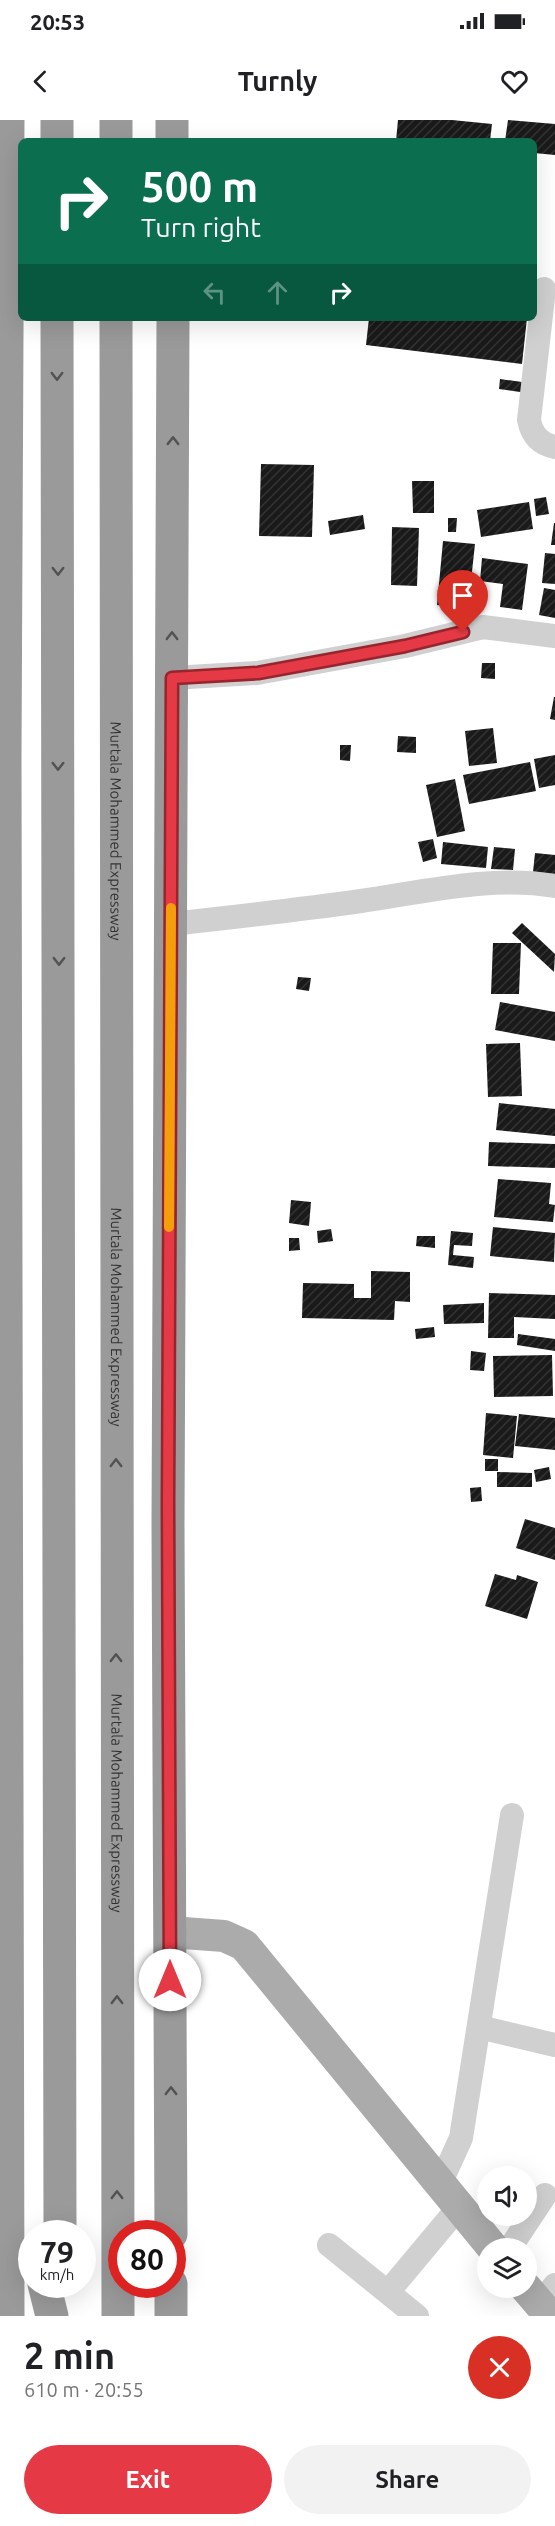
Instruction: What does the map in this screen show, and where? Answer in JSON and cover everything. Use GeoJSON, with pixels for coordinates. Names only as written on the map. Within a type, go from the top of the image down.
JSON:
{"type":"FeatureCollection","features":[{"type":"Feature","properties":{"kind":"highway"},"geometry":{"type":"LineString","coordinates":[[8,120],[3,437],[8,2316]]}},
{"type":"Feature","properties":{"kind":"highway"},"geometry":{"type":"LineString","coordinates":[[57,120],[57,138]]}},
{"type":"Feature","properties":{"kind":"highway"},"geometry":{"type":"LineString","coordinates":[[116,120],[116,138]]}},
{"type":"Feature","properties":{"kind":"highway"},"geometry":{"type":"LineString","coordinates":[[172,120],[172,138]]}},
{"type":"Feature","properties":{"kind":"highway"},"geometry":{"type":"LineString","coordinates":[[57,321],[60,2220]]}},
{"type":"Feature","properties":{"kind":"highway","name":"Murtala Mohammed Expressway"},"geometry":{"type":"LineString","coordinates":[[116,321],[118,2316]]}},
{"type":"Feature","properties":{"kind":"highway"},"geometry":{"type":"LineString","coordinates":[[171,2220],[168,1502],[173,321]]}},
{"type":"Feature","properties":{"kind":"highway"},"geometry":{"type":"LineString","coordinates":[[8,2096],[19,2199],[25,2220]]}},
{"type":"Feature","properties":{"kind":"highway"},"geometry":{"type":"LineString","coordinates":[[153,2220],[164,2178],[171,2123]]}},
{"type":"Feature","properties":{"kind":"highway"},"geometry":{"type":"LineString","coordinates":[[48,2298],[52,2316]]}},
{"type":"Feature","properties":{"kind":"highway"},"geometry":{"type":"LineString","coordinates":[[60,2298],[60,2316]]}},
{"type":"Feature","properties":{"kind":"highway"},"geometry":{"type":"LineString","coordinates":[[128,2316],[132,2298]]}},
{"type":"Feature","properties":{"kind":"highway"},"geometry":{"type":"LineString","coordinates":[[171,2298],[171,2316]]}},
{"type":"Feature","properties":{"kind":"main road"},"geometry":{"type":"LineString","coordinates":[[170,1932],[224,1936],[244,1945],[485,2238]]}},
{"type":"Feature","properties":{"kind":"street"},"geometry":{"type":"LineString","coordinates":[[544,289],[529,420],[531,430],[537,438],[555,447]]}},
{"type":"Feature","properties":{"kind":"street"},"geometry":{"type":"LineString","coordinates":[[172,678],[258,673],[405,646],[483,627],[555,636]]}},
{"type":"Feature","properties":{"kind":"street"},"geometry":{"type":"LineString","coordinates":[[171,924],[330,906],[457,887],[530,882],[555,886]]}},
{"type":"Feature","properties":{"kind":"street"},"geometry":{"type":"LineString","coordinates":[[388,2292],[449,2196],[461,2138],[513,1815]]}},
{"type":"Feature","properties":{"kind":"street"},"geometry":{"type":"LineString","coordinates":[[479,2027],[555,2045]]}},
{"type":"Feature","properties":{"kind":"street"},"geometry":{"type":"LineString","coordinates":[[517,2238],[545,2195]]}},
{"type":"Feature","properties":{"kind":"street"},"geometry":{"type":"LineString","coordinates":[[329,2245],[417,2316]]}},
{"type":"Feature","properties":{"kind":"building"},"geometry":{"type":"Polygon","coordinates":[[[398,120],[452,120],[492,124],[490,138],[396,138],[398,120]]]}},
{"type":"Feature","properties":{"kind":"building"},"geometry":{"type":"Polygon","coordinates":[[[508,120],[555,124],[555,155],[537,153],[537,138],[505,138],[508,120]]]}},
{"type":"Feature","properties":{"kind":"building"},"geometry":{"type":"Polygon","coordinates":[[[369,321],[527,321],[522,364],[366,345],[369,321]]]}},
{"type":"Feature","properties":{"kind":"building"},"geometry":{"type":"Polygon","coordinates":[[[500,379],[529,383],[527,393],[499,389],[500,379]]]}},
{"type":"Feature","properties":{"kind":"building"},"geometry":{"type":"Polygon","coordinates":[[[261,464],[314,465],[312,537],[259,536],[261,464]]]}},
{"type":"Feature","properties":{"kind":"building"},"geometry":{"type":"Polygon","coordinates":[[[412,481],[434,481],[434,513],[413,513],[412,481]]]}},
{"type":"Feature","properties":{"kind":"building"},"geometry":{"type":"Polygon","coordinates":[[[546,497],[549,514],[536,516],[534,499],[546,497]]]}},
{"type":"Feature","properties":{"kind":"building"},"geometry":{"type":"Polygon","coordinates":[[[529,502],[533,529],[481,537],[477,510],[529,502]]]}},
{"type":"Feature","properties":{"kind":"building"},"geometry":{"type":"Polygon","coordinates":[[[363,515],[365,529],[330,535],[328,521],[363,515]]]}},
{"type":"Feature","properties":{"kind":"building"},"geometry":{"type":"Polygon","coordinates":[[[448,518],[457,518],[456,532],[448,532],[448,518]]]}},
{"type":"Feature","properties":{"kind":"building"},"geometry":{"type":"Polygon","coordinates":[[[554,523],[555,545],[551,545],[554,523]]]}},
{"type":"Feature","properties":{"kind":"building"},"geometry":{"type":"Polygon","coordinates":[[[392,527],[419,528],[417,586],[391,585],[392,527]]]}},
{"type":"Feature","properties":{"kind":"building"},"geometry":{"type":"Polygon","coordinates":[[[443,541],[475,544],[468,608],[437,605],[443,541]]]}},
{"type":"Feature","properties":{"kind":"building"},"geometry":{"type":"Polygon","coordinates":[[[545,553],[555,554],[555,584],[542,583],[545,553]]]}},
{"type":"Feature","properties":{"kind":"building"},"geometry":{"type":"Polygon","coordinates":[[[482,558],[528,564],[522,610],[500,607],[503,584],[480,581],[482,558]]]}},
{"type":"Feature","properties":{"kind":"building"},"geometry":{"type":"Polygon","coordinates":[[[544,588],[555,590],[555,618],[539,615],[544,588]]]}},
{"type":"Feature","properties":{"kind":"building"},"geometry":{"type":"Polygon","coordinates":[[[482,663],[495,663],[495,679],[481,678],[482,663]]]}},
{"type":"Feature","properties":{"kind":"building"},"geometry":{"type":"Polygon","coordinates":[[[555,697],[555,720],[550,719],[555,697]]]}},
{"type":"Feature","properties":{"kind":"building"},"geometry":{"type":"Polygon","coordinates":[[[493,728],[497,763],[469,766],[465,731],[493,728]]]}},
{"type":"Feature","properties":{"kind":"building"},"geometry":{"type":"Polygon","coordinates":[[[398,736],[416,737],[416,753],[397,752],[398,736]]]}},
{"type":"Feature","properties":{"kind":"building"},"geometry":{"type":"Polygon","coordinates":[[[340,745],[351,745],[350,761],[340,760],[340,745]]]}},
{"type":"Feature","properties":{"kind":"building"},"geometry":{"type":"Polygon","coordinates":[[[555,755],[555,785],[539,788],[534,759],[555,755]]]}},
{"type":"Feature","properties":{"kind":"building"},"geometry":{"type":"Polygon","coordinates":[[[530,762],[536,791],[469,804],[463,775],[530,762]]]}},
{"type":"Feature","properties":{"kind":"building"},"geometry":{"type":"Polygon","coordinates":[[[455,779],[465,831],[437,837],[426,785],[455,779]]]}},
{"type":"Feature","properties":{"kind":"building"},"geometry":{"type":"Polygon","coordinates":[[[433,839],[437,858],[423,862],[418,842],[433,839]]]}},
{"type":"Feature","properties":{"kind":"building"},"geometry":{"type":"Polygon","coordinates":[[[443,842],[488,847],[486,868],[441,864],[443,842]]]}},
{"type":"Feature","properties":{"kind":"building"},"geometry":{"type":"Polygon","coordinates":[[[494,847],[515,849],[513,870],[491,869],[494,847]]]}},
{"type":"Feature","properties":{"kind":"building"},"geometry":{"type":"Polygon","coordinates":[[[535,853],[555,855],[555,875],[533,872],[535,853]]]}},
{"type":"Feature","properties":{"kind":"building"},"geometry":{"type":"Polygon","coordinates":[[[522,923],[555,954],[554,972],[512,933],[522,923]]]}},
{"type":"Feature","properties":{"kind":"building"},"geometry":{"type":"Polygon","coordinates":[[[493,943],[521,943],[519,994],[491,994],[493,943]]]}},
{"type":"Feature","properties":{"kind":"building"},"geometry":{"type":"Polygon","coordinates":[[[298,977],[311,978],[309,991],[296,989],[298,977]]]}},
{"type":"Feature","properties":{"kind":"building"},"geometry":{"type":"Polygon","coordinates":[[[500,1002],[555,1012],[555,1041],[495,1030],[500,1002]]]}},
{"type":"Feature","properties":{"kind":"building"},"geometry":{"type":"Polygon","coordinates":[[[520,1043],[522,1096],[488,1097],[486,1044],[520,1043]]]}},
{"type":"Feature","properties":{"kind":"building"},"geometry":{"type":"Polygon","coordinates":[[[499,1103],[555,1109],[555,1136],[496,1130],[499,1103]]]}},
{"type":"Feature","properties":{"kind":"building"},"geometry":{"type":"Polygon","coordinates":[[[489,1142],[555,1144],[555,1168],[488,1166],[489,1142]]]}},
{"type":"Feature","properties":{"kind":"building"},"geometry":{"type":"Polygon","coordinates":[[[498,1179],[551,1183],[549,1204],[555,1205],[553,1222],[494,1217],[498,1179]]]}},
{"type":"Feature","properties":{"kind":"building"},"geometry":{"type":"Polygon","coordinates":[[[291,1200],[311,1202],[309,1226],[289,1223],[291,1200]]]}},
{"type":"Feature","properties":{"kind":"building"},"geometry":{"type":"Polygon","coordinates":[[[493,1227],[555,1233],[554,1262],[490,1256],[493,1227]]]}},
{"type":"Feature","properties":{"kind":"building"},"geometry":{"type":"Polygon","coordinates":[[[331,1229],[333,1241],[318,1243],[317,1231],[331,1229]]]}},
{"type":"Feature","properties":{"kind":"building"},"geometry":{"type":"Polygon","coordinates":[[[451,1231],[473,1233],[472,1246],[454,1245],[453,1255],[474,1257],[473,1268],[448,1265],[451,1231]]]}},
{"type":"Feature","properties":{"kind":"building"},"geometry":{"type":"Polygon","coordinates":[[[417,1236],[435,1236],[435,1248],[416,1246],[417,1236]]]}},
{"type":"Feature","properties":{"kind":"building"},"geometry":{"type":"Polygon","coordinates":[[[289,1238],[299,1238],[300,1250],[289,1251],[289,1238]]]}},
{"type":"Feature","properties":{"kind":"building"},"geometry":{"type":"Polygon","coordinates":[[[371,1271],[410,1272],[410,1302],[395,1301],[394,1320],[302,1318],[303,1283],[354,1284],[354,1298],[371,1298],[371,1271]]]}},
{"type":"Feature","properties":{"kind":"building"},"geometry":{"type":"Polygon","coordinates":[[[489,1293],[555,1295],[555,1319],[514,1317],[514,1338],[488,1338],[489,1293]]]}},
{"type":"Feature","properties":{"kind":"building"},"geometry":{"type":"Polygon","coordinates":[[[484,1303],[484,1323],[444,1324],[443,1305],[484,1303]]]}},
{"type":"Feature","properties":{"kind":"building"},"geometry":{"type":"Polygon","coordinates":[[[434,1327],[435,1337],[416,1339],[415,1329],[434,1327]]]}},
{"type":"Feature","properties":{"kind":"building"},"geometry":{"type":"Polygon","coordinates":[[[518,1334],[555,1339],[555,1351],[517,1345],[518,1334]]]}},
{"type":"Feature","properties":{"kind":"building"},"geometry":{"type":"Polygon","coordinates":[[[471,1351],[486,1353],[484,1371],[470,1370],[471,1351]]]}},
{"type":"Feature","properties":{"kind":"building"},"geometry":{"type":"Polygon","coordinates":[[[552,1355],[553,1396],[494,1397],[493,1356],[552,1355]]]}},
{"type":"Feature","properties":{"kind":"building"},"geometry":{"type":"Polygon","coordinates":[[[486,1413],[517,1416],[513,1458],[483,1455],[486,1413]]]}},
{"type":"Feature","properties":{"kind":"building"},"geometry":{"type":"Polygon","coordinates":[[[519,1414],[555,1418],[555,1450],[515,1446],[519,1414]]]}},
{"type":"Feature","properties":{"kind":"building"},"geometry":{"type":"Polygon","coordinates":[[[485,1459],[498,1459],[498,1471],[485,1471],[485,1459]]]}},
{"type":"Feature","properties":{"kind":"building"},"geometry":{"type":"Polygon","coordinates":[[[549,1467],[551,1479],[536,1482],[534,1470],[549,1467]]]}},
{"type":"Feature","properties":{"kind":"building"},"geometry":{"type":"Polygon","coordinates":[[[497,1472],[532,1473],[532,1487],[497,1487],[497,1472]]]}},
{"type":"Feature","properties":{"kind":"building"},"geometry":{"type":"Polygon","coordinates":[[[481,1487],[482,1501],[471,1502],[470,1488],[481,1487]]]}},
{"type":"Feature","properties":{"kind":"building"},"geometry":{"type":"Polygon","coordinates":[[[525,1519],[555,1528],[555,1560],[516,1548],[525,1519]]]}},
{"type":"Feature","properties":{"kind":"building"},"geometry":{"type":"Polygon","coordinates":[[[495,1574],[516,1580],[517,1575],[538,1582],[527,1619],[485,1606],[495,1574]]]}},
{"type":"Feature","properties":{"kind":"slow traffic"},"geometry":{"type":"LineString","coordinates":[[169,1227],[171,908]]}},
{"type":"Feature","properties":{"kind":"route"},"geometry":{"type":"LineString","coordinates":[[170,1980],[168,1502],[172,678],[258,673],[405,646],[463,632]]}}]}
